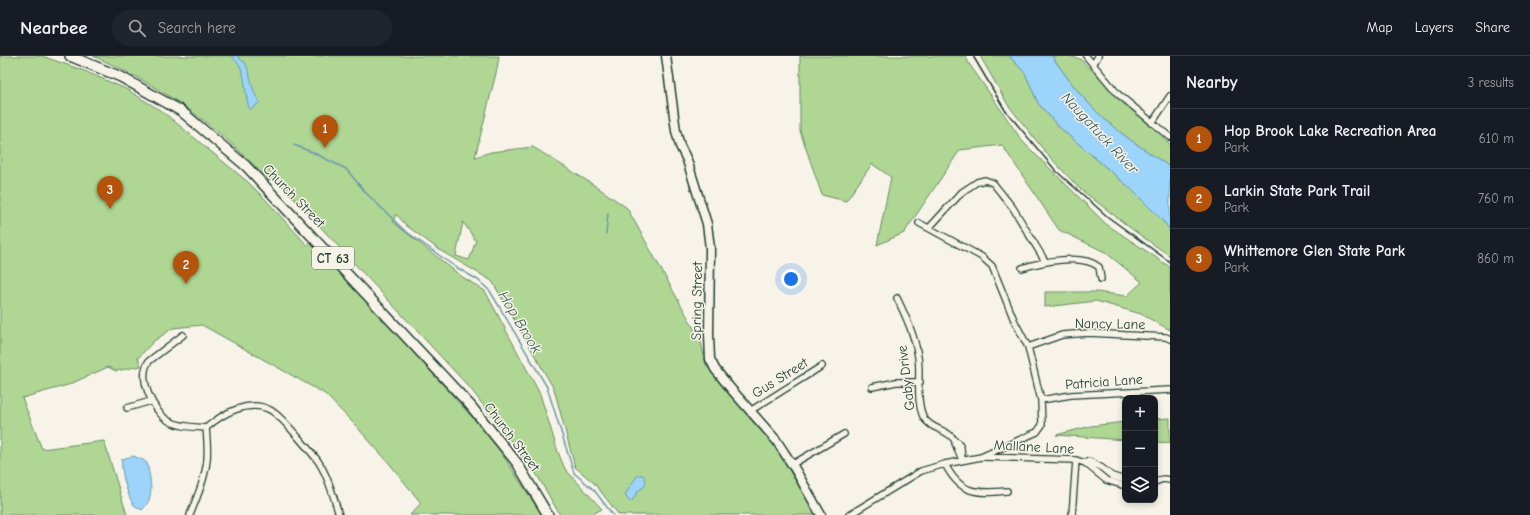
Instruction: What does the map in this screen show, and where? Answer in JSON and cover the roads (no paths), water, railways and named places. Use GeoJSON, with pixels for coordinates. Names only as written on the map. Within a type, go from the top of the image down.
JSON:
{"type":"FeatureCollection","features":[{"type":"Feature","properties":{"kind":"main road","name":"Church Street"},"geometry":{"type":"LineString","coordinates":[[70,56],[121,77],[181,111],[246,166],[470,405],[517,463],[548,515]]}},
{"type":"Feature","properties":{"kind":"main road","name":"Spring Street"},"geometry":{"type":"LineString","coordinates":[[666,56],[676,131],[680,146],[687,160],[707,224],[710,248],[708,335],[710,359],[715,369],[776,440],[793,464],[821,515]]}},
{"type":"Feature","properties":{"kind":"street"},"geometry":{"type":"LineString","coordinates":[[1086,56],[1092,65],[1118,94],[1170,137]]}},
{"type":"Feature","properties":{"kind":"street"},"geometry":{"type":"LineString","coordinates":[[1092,65],[1098,56]]}},
{"type":"Feature","properties":{"kind":"street"},"geometry":{"type":"LineString","coordinates":[[1152,123],[1170,96]]}},
{"type":"Feature","properties":{"kind":"street"},"geometry":{"type":"LineString","coordinates":[[929,228],[962,192],[977,182],[985,180],[993,183],[1013,208],[1045,261]]}},
{"type":"Feature","properties":{"kind":"street","name":"Mallane Lane"},"geometry":{"type":"LineString","coordinates":[[919,223],[982,257],[992,266],[1014,320],[1028,347],[1041,400],[1042,425],[1037,432],[981,457]]}},
{"type":"Feature","properties":{"kind":"street"},"geometry":{"type":"LineString","coordinates":[[1022,268],[1045,261],[1089,261],[1099,267],[1101,279]]}},
{"type":"Feature","properties":{"kind":"street","name":"Gaby Drive"},"geometry":{"type":"LineString","coordinates":[[897,298],[909,322],[915,342],[920,368],[920,405],[924,418],[931,426],[951,436],[958,442],[961,448],[962,460]]}},
{"type":"Feature","properties":{"kind":"street","name":"Nancy Lane"},"geometry":{"type":"LineString","coordinates":[[1028,347],[1062,336],[1088,333],[1166,337],[1170,339]]}},
{"type":"Feature","properties":{"kind":"street"},"geometry":{"type":"LineString","coordinates":[[183,335],[145,366],[144,376],[151,401],[164,418],[170,422],[184,426],[206,428],[215,420],[232,410],[254,406],[264,407],[291,428],[318,462],[332,492],[339,515]]}},
{"type":"Feature","properties":{"kind":"street","name":"Gus Street"},"geometry":{"type":"LineString","coordinates":[[750,411],[822,366]]}},
{"type":"Feature","properties":{"kind":"street"},"geometry":{"type":"LineString","coordinates":[[872,387],[896,382],[920,382]]}},
{"type":"Feature","properties":{"kind":"street","name":"Patricia Lane"},"geometry":{"type":"LineString","coordinates":[[1041,400],[1071,395],[1170,390]]}},
{"type":"Feature","properties":{"kind":"street"},"geometry":{"type":"LineString","coordinates":[[127,408],[151,401]]}},
{"type":"Feature","properties":{"kind":"street"},"geometry":{"type":"LineString","coordinates":[[190,515],[206,469],[208,450],[206,428]]}},
{"type":"Feature","properties":{"kind":"street"},"geometry":{"type":"LineString","coordinates":[[793,464],[844,434]]}},
{"type":"Feature","properties":{"kind":"street","name":"Mallane Lane"},"geometry":{"type":"LineString","coordinates":[[849,515],[921,471],[962,460],[981,457],[1076,460],[1085,463],[1106,480],[1122,485]]}},
{"type":"Feature","properties":{"kind":"street"},"geometry":{"type":"LineString","coordinates":[[1072,515],[1076,460]]}},
{"type":"Feature","properties":{"kind":"street","name":"Mallane Lane"},"geometry":{"type":"LineString","coordinates":[[1085,463],[1089,461],[1095,463],[1112,476],[1122,479]]}},
{"type":"Feature","properties":{"kind":"street"},"geometry":{"type":"LineString","coordinates":[[945,464],[951,476],[962,487],[975,491],[1007,491]]}},
{"type":"Feature","properties":{"kind":"street"},"geometry":{"type":"LineString","coordinates":[[1158,481],[1170,480]]}},
{"type":"Feature","properties":{"kind":"water"},"geometry":{"type":"Polygon","coordinates":[[[232,56],[237,56],[243,62],[244,61],[255,93],[260,102],[250,110],[242,71],[232,56]]]}},
{"type":"Feature","properties":{"kind":"water","name":"Naugatuck River"},"geometry":{"type":"Polygon","coordinates":[[[1009,56],[1052,56],[1088,103],[1130,140],[1170,167],[1170,230],[1130,188],[1060,128],[1038,103],[1025,73],[1009,56]]]}},
{"type":"Feature","properties":{"kind":"water"},"geometry":{"type":"Polygon","coordinates":[[[133,456],[147,463],[149,475],[151,494],[142,510],[135,506],[131,501],[123,476],[122,459],[133,456]]]}},
{"type":"Feature","properties":{"kind":"water"},"geometry":{"type":"Polygon","coordinates":[[[638,475],[644,476],[646,480],[645,486],[638,491],[632,501],[629,501],[625,495],[638,475]]]}},
{"type":"Feature","properties":{"kind":"waterway","name":"Hop Brook"},"geometry":{"type":"LineString","coordinates":[[294,145],[346,169],[366,193],[404,230],[454,266],[478,280],[490,291],[547,387],[574,473],[594,490],[613,515]]}},
{"type":"Feature","properties":{"kind":"waterway"},"geometry":{"type":"LineString","coordinates":[[606,234],[608,213]]}},
{"type":"Feature","properties":{"kind":"railway"},"geometry":{"type":"LineString","coordinates":[[973,56],[1005,110],[1056,171],[1108,217],[1170,262]]}},
{"type":"Feature","properties":{"kind":"place","name":"Hop Brook Lake Recreation Area"},"geometry":{"type":"Point","coordinates":[325,148]}},
{"type":"Feature","properties":{"kind":"place","name":"Whittemore Glen State Park"},"geometry":{"type":"Point","coordinates":[110,209]}},
{"type":"Feature","properties":{"kind":"place","name":"Larkin State Park Trail"},"geometry":{"type":"Point","coordinates":[186,284]}}]}
